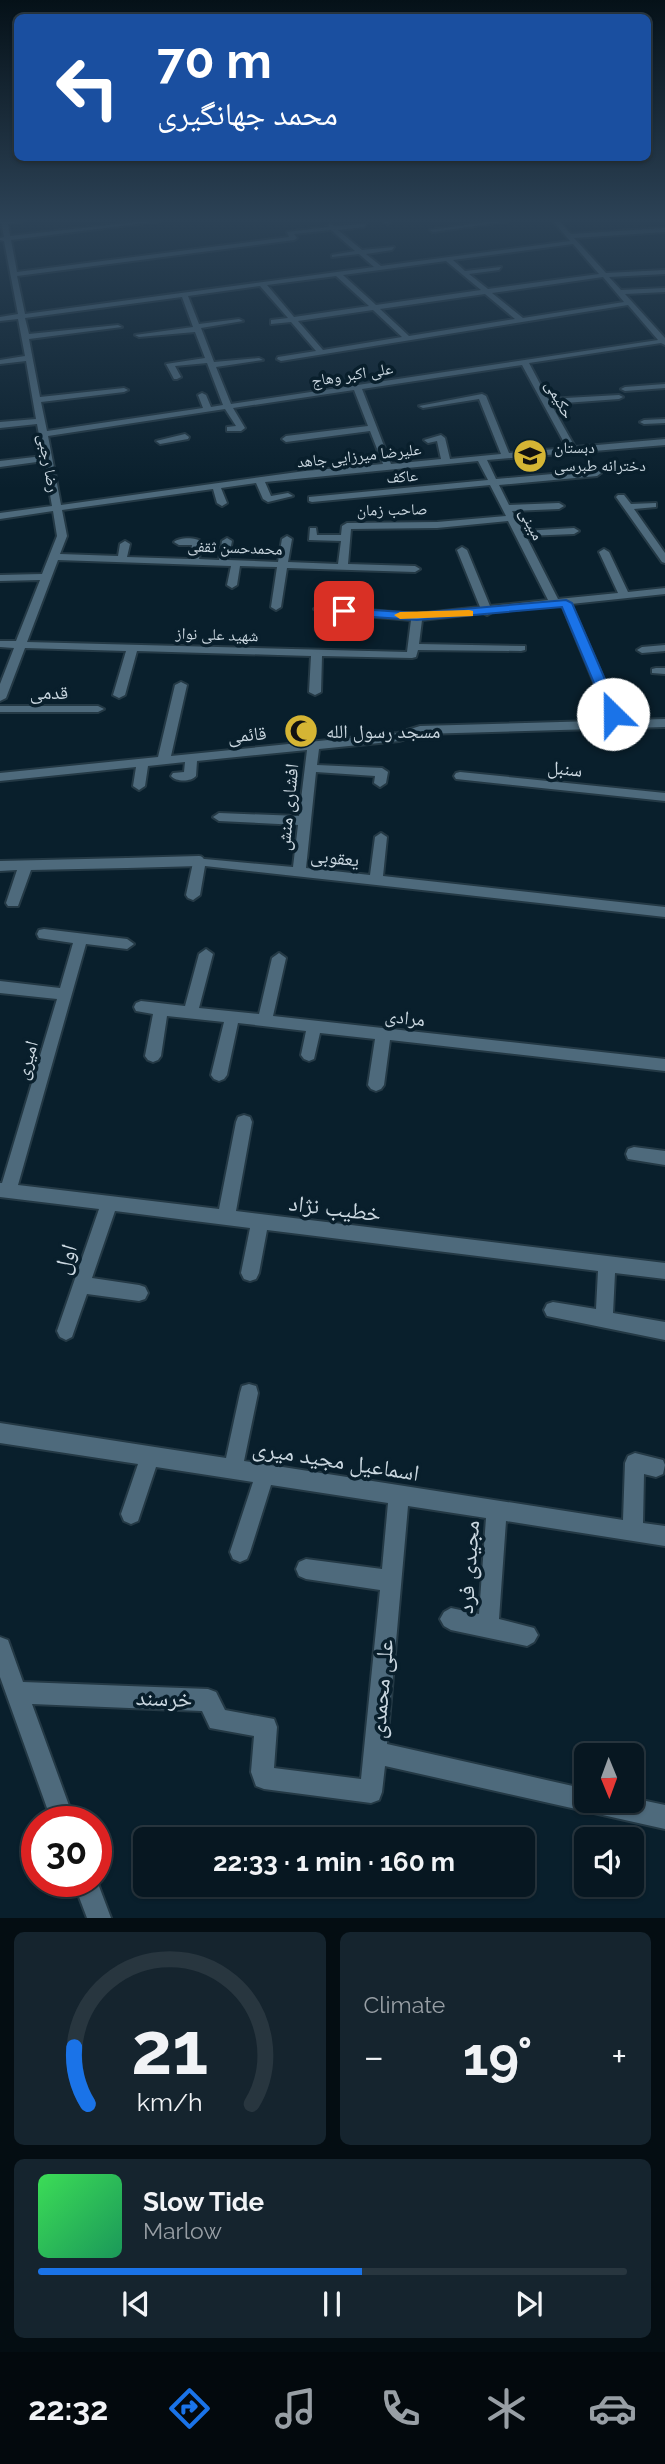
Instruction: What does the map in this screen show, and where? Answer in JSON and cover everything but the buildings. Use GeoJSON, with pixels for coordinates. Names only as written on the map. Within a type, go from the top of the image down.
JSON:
{"type":"FeatureCollection","features":[{"type":"Feature","properties":{"kind":"street","name":"رضا رجبی"},"geometry":{"type":"LineString","coordinates":[[0,698],[62,536],[21,311]]}},
{"type":"Feature","properties":{"kind":"street"},"geometry":{"type":"LineString","coordinates":[[0,319],[64,311]]}},
{"type":"Feature","properties":{"kind":"street"},"geometry":{"type":"LineString","coordinates":[[190,311],[228,407],[241,428],[230,429]]}},
{"type":"Feature","properties":{"kind":"street"},"geometry":{"type":"LineString","coordinates":[[285,311],[322,353]]}},
{"type":"Feature","properties":{"kind":"street"},"geometry":{"type":"LineString","coordinates":[[274,322],[350,311]]}},
{"type":"Feature","properties":{"kind":"street"},"geometry":{"type":"LineString","coordinates":[[378,311],[408,339]]}},
{"type":"Feature","properties":{"kind":"street"},"geometry":{"type":"LineString","coordinates":[[510,311],[522,320]]}},
{"type":"Feature","properties":{"kind":"street"},"geometry":{"type":"LineString","coordinates":[[281,359],[582,311]]}},
{"type":"Feature","properties":{"kind":"street"},"geometry":{"type":"LineString","coordinates":[[636,311],[664,342]]}},
{"type":"Feature","properties":{"kind":"street"},"geometry":{"type":"LineString","coordinates":[[139,335],[239,321]]}},
{"type":"Feature","properties":{"kind":"street"},"geometry":{"type":"LineString","coordinates":[[648,324],[665,323]]}},
{"type":"Feature","properties":{"kind":"street"},"geometry":{"type":"LineString","coordinates":[[26,337],[118,327]]}},
{"type":"Feature","properties":{"kind":"street","name":"علی اکبر وهاج"},"geometry":{"type":"LineString","coordinates":[[44,434],[664,342]]}},
{"type":"Feature","properties":{"kind":"street"},"geometry":{"type":"LineString","coordinates":[[0,362],[30,358]]}},
{"type":"Feature","properties":{"kind":"street"},"geometry":{"type":"LineString","coordinates":[[177,377],[168,362],[259,360]]}},
{"type":"Feature","properties":{"kind":"street","name":"حکیمی"},"geometry":{"type":"LineString","coordinates":[[524,362],[572,450]]}},
{"type":"Feature","properties":{"kind":"street"},"geometry":{"type":"LineString","coordinates":[[545,402],[665,386]]}},
{"type":"Feature","properties":{"kind":"street"},"geometry":{"type":"LineString","coordinates":[[357,387],[388,467]]}},
{"type":"Feature","properties":{"kind":"street"},"geometry":{"type":"LineString","coordinates":[[38,400],[124,390]]}},
{"type":"Feature","properties":{"kind":"street"},"geometry":{"type":"LineString","coordinates":[[202,395],[208,410]]}},
{"type":"Feature","properties":{"kind":"street"},"geometry":{"type":"LineString","coordinates":[[423,406],[482,396],[506,456]]}},
{"type":"Feature","properties":{"kind":"street"},"geometry":{"type":"LineString","coordinates":[[162,416],[173,439]]}},
{"type":"Feature","properties":{"kind":"street"},"geometry":{"type":"LineString","coordinates":[[0,425],[41,421]]}},
{"type":"Feature","properties":{"kind":"street"},"geometry":{"type":"LineString","coordinates":[[644,422],[665,421]]}},
{"type":"Feature","properties":{"kind":"street"},"geometry":{"type":"LineString","coordinates":[[286,439],[373,428]]}},
{"type":"Feature","properties":{"kind":"street"},"geometry":{"type":"LineString","coordinates":[[160,441],[186,437]]}},
{"type":"Feature","properties":{"kind":"street"},"geometry":{"type":"LineString","coordinates":[[428,440],[441,438],[446,461]]}},
{"type":"Feature","properties":{"kind":"street","name":"علیرضا میرزایی جاهد"},"geometry":{"type":"LineString","coordinates":[[0,516],[259,480],[303,470],[388,467],[665,442]]}},
{"type":"Feature","properties":{"kind":"street"},"geometry":{"type":"LineString","coordinates":[[0,464],[48,458]]}},
{"type":"Feature","properties":{"kind":"street","name":"مبینی"},"geometry":{"type":"LineString","coordinates":[[481,458],[519,534],[561,604],[613,714]]}},
{"type":"Feature","properties":{"kind":"street"},"geometry":{"type":"LineString","coordinates":[[494,484],[597,473]]}},
{"type":"Feature","properties":{"kind":"street"},"geometry":{"type":"LineString","coordinates":[[259,480],[268,499],[288,496]]}},
{"type":"Feature","properties":{"kind":"street","name":"عاکف"},"geometry":{"type":"LineString","coordinates":[[312,499],[494,484]]}},
{"type":"Feature","properties":{"kind":"street"},"geometry":{"type":"LineString","coordinates":[[216,486],[222,503]]}},
{"type":"Feature","properties":{"kind":"street"},"geometry":{"type":"LineString","coordinates":[[621,497],[665,560]]}},
{"type":"Feature","properties":{"kind":"street"},"geometry":{"type":"LineString","coordinates":[[628,507],[653,505]]}},
{"type":"Feature","properties":{"kind":"street","name":"صاحب زمان"},"geometry":{"type":"LineString","coordinates":[[343,567],[347,526],[370,520],[437,524],[559,506]]}},
{"type":"Feature","properties":{"kind":"street"},"geometry":{"type":"LineString","coordinates":[[313,530],[312,538],[346,538]]}},
{"type":"Feature","properties":{"kind":"street"},"geometry":{"type":"LineString","coordinates":[[519,534],[574,531]]}},
{"type":"Feature","properties":{"kind":"street"},"geometry":{"type":"LineString","coordinates":[[276,607],[286,539]]}},
{"type":"Feature","properties":{"kind":"street"},"geometry":{"type":"LineString","coordinates":[[179,541],[197,542],[194,562]]}},
{"type":"Feature","properties":{"kind":"street"},"geometry":{"type":"LineString","coordinates":[[223,562],[227,541]]}},
{"type":"Feature","properties":{"kind":"street"},"geometry":{"type":"LineString","coordinates":[[122,559],[125,544]]}},
{"type":"Feature","properties":{"kind":"street"},"geometry":{"type":"LineString","coordinates":[[462,550],[487,612]]}},
{"type":"Feature","properties":{"kind":"street"},"geometry":{"type":"LineString","coordinates":[[604,552],[625,596]]}},
{"type":"Feature","properties":{"kind":"street","name":"محمدحسن ثقفی"},"geometry":{"type":"LineString","coordinates":[[54,556],[415,569]]}},
{"type":"Feature","properties":{"kind":"street"},"geometry":{"type":"LineString","coordinates":[[232,585],[236,563]]}},
{"type":"Feature","properties":{"kind":"street"},"geometry":{"type":"LineString","coordinates":[[0,578],[46,577]]}},
{"type":"Feature","properties":{"kind":"street"},"geometry":{"type":"LineString","coordinates":[[319,609],[417,617],[487,612],[665,591]]}},
{"type":"Feature","properties":{"kind":"street"},"geometry":{"type":"LineString","coordinates":[[413,651],[417,617]]}},
{"type":"Feature","properties":{"kind":"street","name":"شهید علی نواز"},"geometry":{"type":"LineString","coordinates":[[0,644],[317,652],[521,648]]}},
{"type":"Feature","properties":{"kind":"street"},"geometry":{"type":"LineString","coordinates":[[120,695],[132,648]]}},
{"type":"Feature","properties":{"kind":"street"},"geometry":{"type":"LineString","coordinates":[[642,650],[665,648]]}},
{"type":"Feature","properties":{"kind":"street"},"geometry":{"type":"LineString","coordinates":[[315,692],[317,652]]}},
{"type":"Feature","properties":{"kind":"street"},"geometry":{"type":"LineString","coordinates":[[164,758],[181,685]]}},
{"type":"Feature","properties":{"kind":"street","name":"قدمی"},"geometry":{"type":"LineString","coordinates":[[0,709],[98,709]]}},
{"type":"Feature","properties":{"kind":"street","name":"قائمی"},"geometry":{"type":"LineString","coordinates":[[0,777],[164,758],[399,737],[420,730],[665,723]]}},
{"type":"Feature","properties":{"kind":"street","name":"افشاری منش"},"geometry":{"type":"LineString","coordinates":[[299,872],[313,746]]}},
{"type":"Feature","properties":{"kind":"street"},"geometry":{"type":"LineString","coordinates":[[177,776],[190,776],[191,757]]}},
{"type":"Feature","properties":{"kind":"street"},"geometry":{"type":"LineString","coordinates":[[139,786],[143,761]]}},
{"type":"Feature","properties":{"kind":"street"},"geometry":{"type":"LineString","coordinates":[[310,768],[382,772],[380,783]]}},
{"type":"Feature","properties":{"kind":"street","name":"سنبل"},"geometry":{"type":"LineString","coordinates":[[460,776],[665,797]]}},
{"type":"Feature","properties":{"kind":"street"},"geometry":{"type":"LineString","coordinates":[[219,817],[304,821]]}},
{"type":"Feature","properties":{"kind":"street"},"geometry":{"type":"LineString","coordinates":[[376,880],[381,837]]}},
{"type":"Feature","properties":{"kind":"street"},"geometry":{"type":"LineString","coordinates":[[193,895],[199,861]]}},
{"type":"Feature","properties":{"kind":"street","name":"یعقوبی"},"geometry":{"type":"LineString","coordinates":[[199,861],[665,912]]}},
{"type":"Feature","properties":{"kind":"street","name":"یعقوبی"},"geometry":{"type":"LineString","coordinates":[[0,866],[127,863]]}},
{"type":"Feature","properties":{"kind":"street"},"geometry":{"type":"LineString","coordinates":[[13,903],[26,864]]}},
{"type":"Feature","properties":{"kind":"street"},"geometry":{"type":"LineString","coordinates":[[44,934],[127,944]]}},
{"type":"Feature","properties":{"kind":"street","name":"امیری"},"geometry":{"type":"LineString","coordinates":[[4,1191],[81,939]]}},
{"type":"Feature","properties":{"kind":"street"},"geometry":{"type":"LineString","coordinates":[[191,1012],[206,954]]}},
{"type":"Feature","properties":{"kind":"street"},"geometry":{"type":"LineString","coordinates":[[265,1021],[279,958]]}},
{"type":"Feature","properties":{"kind":"street"},"geometry":{"type":"LineString","coordinates":[[0,987],[65,994]]}},
{"type":"Feature","properties":{"kind":"street","name":"مرادی"},"geometry":{"type":"LineString","coordinates":[[141,1007],[665,1065]]}},
{"type":"Feature","properties":{"kind":"street"},"geometry":{"type":"LineString","coordinates":[[153,1056],[162,1009]]}},
{"type":"Feature","properties":{"kind":"street"},"geometry":{"type":"LineString","coordinates":[[219,1075],[232,1017]]}},
{"type":"Feature","properties":{"kind":"street"},"geometry":{"type":"LineString","coordinates":[[309,1055],[314,1026]]}},
{"type":"Feature","properties":{"kind":"street"},"geometry":{"type":"LineString","coordinates":[[376,1085],[383,1034]]}},
{"type":"Feature","properties":{"kind":"street"},"geometry":{"type":"LineString","coordinates":[[226,1218],[244,1122]]}},
{"type":"Feature","properties":{"kind":"street"},"geometry":{"type":"LineString","coordinates":[[634,1154],[665,1158]]}},
{"type":"Feature","properties":{"kind":"street","name":"خطیب نژاد"},"geometry":{"type":"LineString","coordinates":[[4,1191],[665,1270]]}},
{"type":"Feature","properties":{"kind":"street","name":"اول"},"geometry":{"type":"LineString","coordinates":[[66,1331],[109,1203]]}},
{"type":"Feature","properties":{"kind":"street"},"geometry":{"type":"LineString","coordinates":[[250,1273],[260,1222]]}},
{"type":"Feature","properties":{"kind":"street"},"geometry":{"type":"LineString","coordinates":[[604,1320],[607,1264]]}},
{"type":"Feature","properties":{"kind":"street"},"geometry":{"type":"LineString","coordinates":[[82,1285],[139,1293]]}},
{"type":"Feature","properties":{"kind":"street"},"geometry":{"type":"LineString","coordinates":[[553,1310],[665,1331]]}},
{"type":"Feature","properties":{"kind":"street"},"geometry":{"type":"LineString","coordinates":[[233,1469],[249,1393]]}},
{"type":"Feature","properties":{"kind":"street","name":"اسماعیل مجید میری"},"geometry":{"type":"LineString","coordinates":[[0,1433],[665,1536]]}},
{"type":"Feature","properties":{"kind":"street"},"geometry":{"type":"LineString","coordinates":[[131,1514],[150,1456]]}},
{"type":"Feature","properties":{"kind":"street"},"geometry":{"type":"LineString","coordinates":[[634,1531],[635,1463],[656,1466]]}},
{"type":"Feature","properties":{"kind":"street"},"geometry":{"type":"LineString","coordinates":[[240,1552],[265,1474]]}},
{"type":"Feature","properties":{"kind":"street","name":"علی محمدی"},"geometry":{"type":"LineString","coordinates":[[399,1495],[376,1753],[574,1797]]}},
{"type":"Feature","properties":{"kind":"street","name":"مجیدی فرد"},"geometry":{"type":"LineString","coordinates":[[488,1629],[497,1510]]}},
{"type":"Feature","properties":{"kind":"street"},"geometry":{"type":"LineString","coordinates":[[306,1569],[391,1581]]}},
{"type":"Feature","properties":{"kind":"street"},"geometry":{"type":"LineString","coordinates":[[451,1619],[488,1629],[527,1635]]}},
{"type":"Feature","properties":{"kind":"street"},"geometry":{"type":"LineString","coordinates":[[0,1648],[58,1806]]}},
{"type":"Feature","properties":{"kind":"street","name":"خرسند"},"geometry":{"type":"LineString","coordinates":[[17,1693],[208,1700],[218,1720],[266,1727],[262,1772],[264,1778],[369,1793],[372,1790],[376,1753]]}},
{"type":"Feature","properties":{"kind":"street"},"geometry":{"type":"LineString","coordinates":[[644,1812],[665,1817]]}},
{"type":"Feature","properties":{"kind":"street"},"geometry":{"type":"LineString","coordinates":[[91,1897],[99,1918]]}},
{"type":"Feature","properties":{"kind":"lane","name":"یعقوبی"},"geometry":{"type":"LineString","coordinates":[[127,863],[199,861]]}},
{"type":"Feature","properties":{"kind":"slow traffic"},"geometry":{"type":"LineString","coordinates":[[400,615],[417,617],[469,613]]}},
{"type":"Feature","properties":{"kind":"place","name":"دبستان دخترانه طبرسی"},"geometry":{"type":"Point","coordinates":[530,456]}},
{"type":"Feature","properties":{"kind":"place","name":"مسجد رسول الله"},"geometry":{"type":"Point","coordinates":[301,731]}},
{"type":"Feature","properties":{"kind":"route"},"geometry":{"type":"LineString","coordinates":[[344,611],[417,617],[566,603],[613,714]]}}]}
